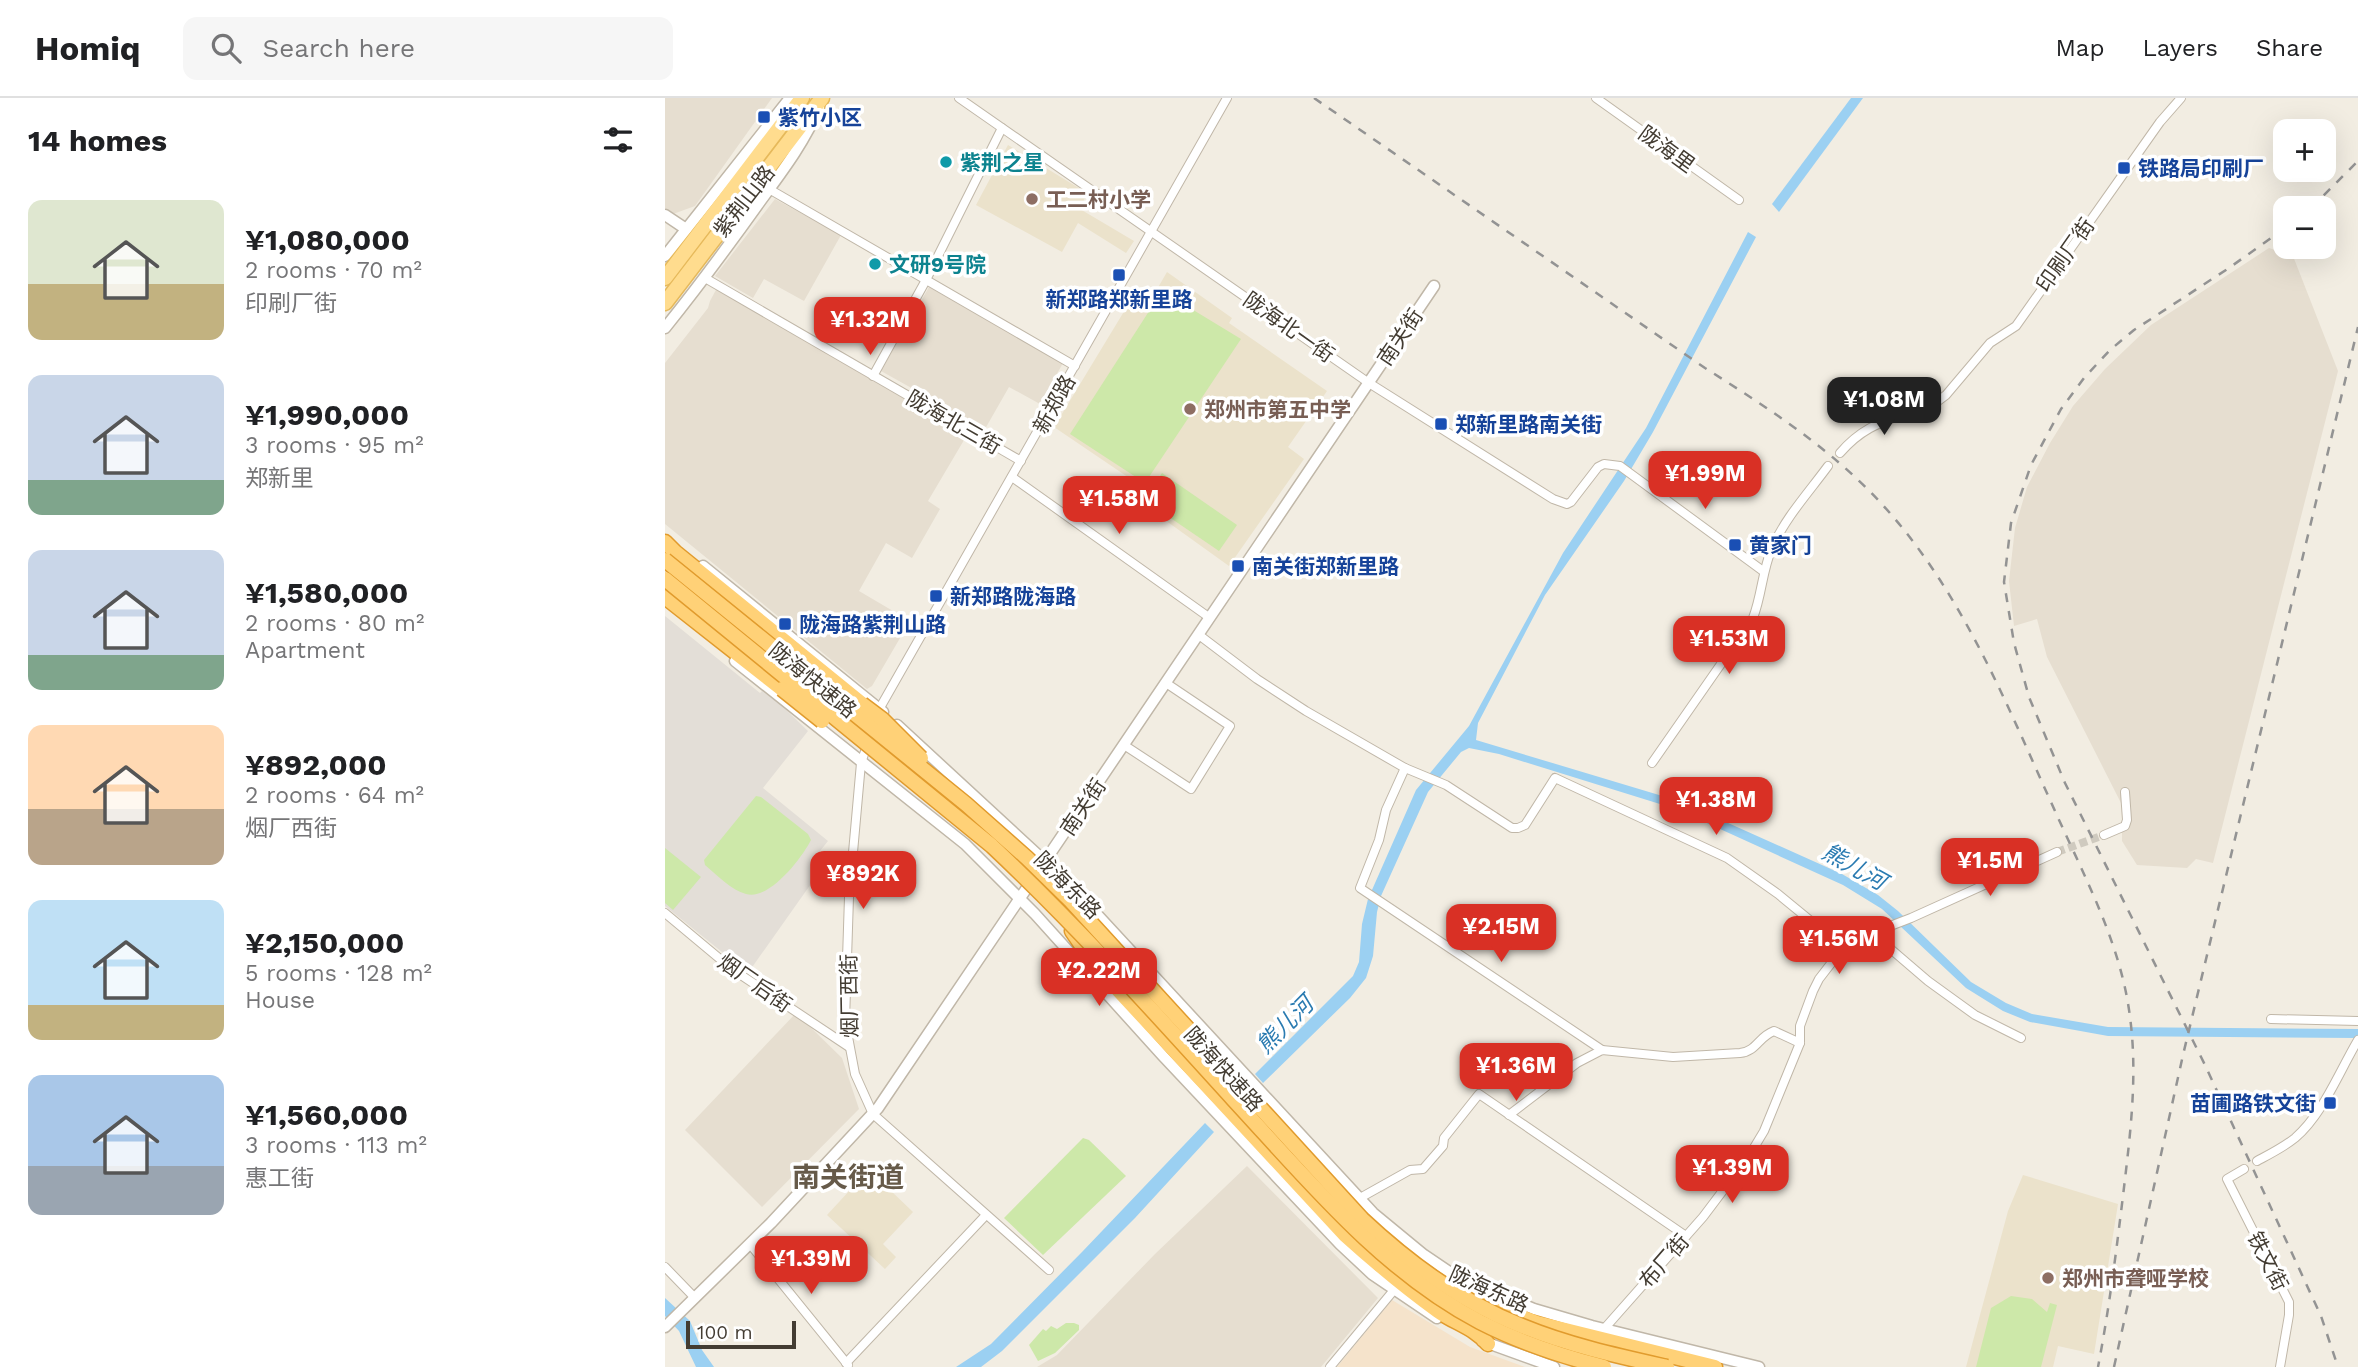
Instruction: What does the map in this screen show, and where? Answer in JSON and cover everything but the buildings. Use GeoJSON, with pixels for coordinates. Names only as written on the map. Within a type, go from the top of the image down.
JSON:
{"type":"FeatureCollection","features":[{"type":"Feature","properties":{"kind":"highway","name":"陇海快速路"},"geometry":{"type":"LineString","coordinates":[[668,551],[1010,842],[1063,893],[1362,1219],[1404,1256],[1466,1298],[1502,1318],[1552,1337],[1667,1367]]}},
{"type":"Feature","properties":{"kind":"highway","name":"陇海快速路"},"geometry":{"type":"LineString","coordinates":[[665,579],[992,846],[1057,909],[1328,1202],[1373,1246],[1452,1305],[1480,1321],[1534,1346],[1604,1367]]}},
{"type":"Feature","properties":{"kind":"highway"},"geometry":{"type":"LineString","coordinates":[[665,597],[915,794],[955,817]]}},
{"type":"Feature","properties":{"kind":"highway"},"geometry":{"type":"LineString","coordinates":[[1057,909],[1095,965],[1355,1245],[1441,1313],[1480,1334],[1488,1343]]}},
{"type":"Feature","properties":{"kind":"highway"},"geometry":{"type":"LineString","coordinates":[[1466,1298],[1477,1299],[1537,1324],[1715,1367]]}},
{"type":"Feature","properties":{"kind":"main road","name":"紫荆山路"},"geometry":{"type":"LineString","coordinates":[[665,278],[801,98]]}},
{"type":"Feature","properties":{"kind":"main road","name":"紫荆山路"},"geometry":{"type":"LineString","coordinates":[[665,303],[823,98]]}},
{"type":"Feature","properties":{"kind":"street"},"geometry":{"type":"LineString","coordinates":[[665,256],[790,98]]}},
{"type":"Feature","properties":{"kind":"street"},"geometry":{"type":"LineString","coordinates":[[665,328],[769,189],[813,124],[823,98]]}},
{"type":"Feature","properties":{"kind":"street","name":"陇海北一街"},"geometry":{"type":"LineString","coordinates":[[959,98],[1369,383],[1561,503],[1571,502],[1598,467],[1604,464],[1620,466],[1763,572]]}},
{"type":"Feature","properties":{"kind":"street","name":"新郑路"},"geometry":{"type":"LineString","coordinates":[[879,708],[1227,98]]}},
{"type":"Feature","properties":{"kind":"street","name":"陇海里"},"geometry":{"type":"LineString","coordinates":[[1596,98],[1739,200]]}},
{"type":"Feature","properties":{"kind":"street","name":"印刷厂街"},"geometry":{"type":"LineString","coordinates":[[1938,401],[1990,343],[2016,326],[2160,122],[2181,98]]}},
{"type":"Feature","properties":{"kind":"street"},"geometry":{"type":"LineString","coordinates":[[873,376],[926,280],[1002,128]]}},
{"type":"Feature","properties":{"kind":"street"},"geometry":{"type":"LineString","coordinates":[[769,189],[1075,366]]}},
{"type":"Feature","properties":{"kind":"street"},"geometry":{"type":"LineString","coordinates":[[665,215],[686,229]]}},
{"type":"Feature","properties":{"kind":"street","name":"陇海北三街"},"geometry":{"type":"LineString","coordinates":[[705,278],[1021,461]]}},
{"type":"Feature","properties":{"kind":"street","name":"南关街"},"geometry":{"type":"LineString","coordinates":[[666,1325],[750,1244],[873,1114],[1434,286]]}},
{"type":"Feature","properties":{"kind":"street"},"geometry":{"type":"LineString","coordinates":[[1840,453],[1861,431],[1919,408]]}},
{"type":"Feature","properties":{"kind":"street"},"geometry":{"type":"LineString","coordinates":[[1652,762],[1753,618],[1763,572],[1780,532],[1828,466]]}},
{"type":"Feature","properties":{"kind":"street"},"geometry":{"type":"LineString","coordinates":[[1012,477],[1210,618]]}},
{"type":"Feature","properties":{"kind":"street","name":"陇海东路"},"geometry":{"type":"LineString","coordinates":[[665,536],[879,708],[1046,861],[1360,1198],[1393,1231],[1424,1255],[1455,1276],[1534,1309],[1759,1367]]}},
{"type":"Feature","properties":{"kind":"street","name":"陇海东路"},"geometry":{"type":"LineString","coordinates":[[665,604],[965,844],[1020,899],[1303,1207],[1364,1266],[1394,1290],[1458,1330],[1555,1367]]}},
{"type":"Feature","properties":{"kind":"street"},"geometry":{"type":"LineString","coordinates":[[1199,635],[1257,679],[1306,711],[1405,768],[1446,785],[1512,828],[1525,825],[1555,778],[1727,858],[1778,894],[1845,949]]}},
{"type":"Feature","properties":{"kind":"street"},"geometry":{"type":"LineString","coordinates":[[1124,745],[1191,789],[1230,726],[1166,683]]}},
{"type":"Feature","properties":{"kind":"street","name":"烟厂西街"},"geometry":{"type":"LineString","coordinates":[[873,1114],[855,1074],[845,1021],[849,897],[861,763],[879,708]]}},
{"type":"Feature","properties":{"kind":"street"},"geometry":{"type":"LineString","coordinates":[[1405,768],[1386,810],[1379,840],[1360,888],[1602,1050],[1673,1057],[1740,1053],[1750,1051],[1760,1038],[1774,1031],[1800,1043]]}},
{"type":"Feature","properties":{"kind":"street"},"geometry":{"type":"LineString","coordinates":[[2103,835],[2126,826],[2125,792]]}},
{"type":"Feature","properties":{"kind":"street","name":"布厂街"},"geometry":{"type":"LineString","coordinates":[[1604,1329],[1725,1190],[1764,1131],[1800,1043],[1800,1026],[1813,991],[1828,967],[1845,949],[1872,933],[2057,852]]}},
{"type":"Feature","properties":{"kind":"street","name":"烟厂后街"},"geometry":{"type":"LineString","coordinates":[[665,913],[732,969],[849,1047]]}},
{"type":"Feature","properties":{"kind":"street"},"geometry":{"type":"LineString","coordinates":[[1872,933],[1928,981],[1975,1015],[2021,1038]]}},
{"type":"Feature","properties":{"kind":"street"},"geometry":{"type":"LineString","coordinates":[[2271,1019],[2358,1021]]}},
{"type":"Feature","properties":{"kind":"street"},"geometry":{"type":"LineString","coordinates":[[2257,1161],[2292,1140],[2307,1125],[2337,1080],[2358,1040]]}},
{"type":"Feature","properties":{"kind":"street"},"geometry":{"type":"LineString","coordinates":[[1509,1115],[1577,1063],[1602,1050]]}},
{"type":"Feature","properties":{"kind":"street"},"geometry":{"type":"LineString","coordinates":[[1360,1198],[1410,1170],[1423,1169],[1443,1146],[1444,1138],[1479,1094],[1686,1236]]}},
{"type":"Feature","properties":{"kind":"street"},"geometry":{"type":"LineString","coordinates":[[873,1114],[1049,1270]]}},
{"type":"Feature","properties":{"kind":"street","name":"铁文街"},"geometry":{"type":"LineString","coordinates":[[2243,1169],[2227,1179],[2288,1302],[2289,1315],[2280,1367]]}},
{"type":"Feature","properties":{"kind":"street"},"geometry":{"type":"LineString","coordinates":[[750,1244],[848,1365],[986,1214]]}},
{"type":"Feature","properties":{"kind":"street"},"geometry":{"type":"LineString","coordinates":[[665,1266],[691,1302]]}},
{"type":"Feature","properties":{"kind":"street"},"geometry":{"type":"LineString","coordinates":[[1330,1367],[1394,1290]]}},
{"type":"Feature","properties":{"kind":"shaded area","name":"紫竹小区"},"geometry":{"type":"Polygon","coordinates":[[[665,98],[772,98],[695,206],[673,214],[665,208],[665,98]]]}},
{"type":"Feature","properties":{"kind":"shaded area","name":"工二村小学"},"geometry":{"type":"Polygon","coordinates":[[[1008,145],[1087,193],[1080,209],[1134,241],[1126,253],[1078,223],[1062,252],[976,205],[1008,145]]]}},
{"type":"Feature","properties":{"kind":"shaded area"},"geometry":{"type":"Polygon","coordinates":[[[775,199],[841,235],[804,301],[764,279],[753,298],[715,276],[775,199]]]}},
{"type":"Feature","properties":{"kind":"shaded area"},"geometry":{"type":"Polygon","coordinates":[[[2269,248],[2273,249],[2273,259],[2294,259],[2338,371],[2213,863],[2196,859],[2187,868],[2137,865],[2122,841],[2122,805],[2047,657],[2037,619],[2014,626],[2009,581],[2015,528],[2027,487],[2050,443],[2073,406],[2105,369],[2151,325],[2269,248]]]}},
{"type":"Feature","properties":{"kind":"shaded area","name":"郑州市第五中学"},"geometry":{"type":"Polygon","coordinates":[[[1167,272],[1232,318],[1229,323],[1327,391],[1288,447],[1304,459],[1229,566],[1137,500],[1144,488],[1054,427],[1134,295],[1149,303],[1167,272]]]}},
{"type":"Feature","properties":{"kind":"shaded area"},"geometry":{"type":"Polygon","coordinates":[[[929,287],[1063,363],[1040,404],[1009,387],[985,429],[881,371],[929,287]]]}},
{"type":"Feature","properties":{"kind":"shaded area"},"geometry":{"type":"Polygon","coordinates":[[[717,288],[967,435],[928,501],[940,509],[912,558],[886,543],[859,591],[910,621],[872,686],[867,689],[665,524],[665,363],[708,308],[717,288]]]}},
{"type":"Feature","properties":{"kind":"shaded area"},"geometry":{"type":"Polygon","coordinates":[[[665,616],[760,693],[762,691],[782,706],[808,731],[763,788],[828,841],[816,856],[825,864],[748,973],[665,906],[665,616]]]}},
{"type":"Feature","properties":{"kind":"shaded area"},"geometry":{"type":"Polygon","coordinates":[[[796,1013],[842,1058],[859,1109],[762,1207],[685,1130],[796,1013]]]}},
{"type":"Feature","properties":{"kind":"shaded area"},"geometry":{"type":"Polygon","coordinates":[[[876,1162],[897,1182],[890,1190],[913,1212],[883,1244],[896,1257],[885,1269],[827,1215],[876,1162]]]}},
{"type":"Feature","properties":{"kind":"shaded area"},"geometry":{"type":"Polygon","coordinates":[[[1247,1166],[1378,1298],[1321,1367],[1037,1367],[1057,1355],[1155,1254],[1247,1166]]]}},
{"type":"Feature","properties":{"kind":"shaded area","name":"郑州市聋哑学校"},"geometry":{"type":"Polygon","coordinates":[[[2023,1175],[2118,1204],[2094,1354],[2058,1346],[2053,1367],[1966,1367],[2008,1211],[2023,1175]]]}},
{"type":"Feature","properties":{"kind":"shaded area"},"geometry":{"type":"Polygon","coordinates":[[[1392,1300],[1470,1347],[1525,1367],[1337,1367],[1392,1300]]]}},
{"type":"Feature","properties":{"kind":"green space"},"geometry":{"type":"Polygon","coordinates":[[[1162,291],[1241,339],[1145,483],[1070,434],[1162,291]]]}},
{"type":"Feature","properties":{"kind":"green space"},"geometry":{"type":"Polygon","coordinates":[[[1162,473],[1237,525],[1219,551],[1144,500],[1162,473]]]}},
{"type":"Feature","properties":{"kind":"green space"},"geometry":{"type":"Polygon","coordinates":[[[756,796],[761,797],[808,834],[811,840],[793,867],[774,885],[765,891],[746,894],[724,882],[705,865],[704,860],[756,796]]]}},
{"type":"Feature","properties":{"kind":"green space"},"geometry":{"type":"Polygon","coordinates":[[[665,848],[701,877],[673,910],[665,903],[665,848]]]}},
{"type":"Feature","properties":{"kind":"green space"},"geometry":{"type":"Polygon","coordinates":[[[1083,1138],[1089,1140],[1126,1176],[1043,1255],[1004,1218],[1083,1138]]]}},
{"type":"Feature","properties":{"kind":"green space"},"geometry":{"type":"Polygon","coordinates":[[[2011,1296],[2032,1299],[2047,1312],[2050,1303],[2057,1305],[2041,1367],[1976,1367],[1991,1308],[2011,1296]]]}},
{"type":"Feature","properties":{"kind":"green space"},"geometry":{"type":"Polygon","coordinates":[[[1066,1323],[1079,1325],[1079,1330],[1055,1353],[1038,1361],[1029,1345],[1043,1329],[1046,1331],[1051,1326],[1057,1329],[1066,1323]]]}},
{"type":"Feature","properties":{"kind":"water"},"geometry":{"type":"Polygon","coordinates":[[[1851,98],[1863,98],[1779,212],[1772,204],[1851,98]]]}},
{"type":"Feature","properties":{"kind":"water"},"geometry":{"type":"Polygon","coordinates":[[[1748,232],[1756,237],[1653,432],[1624,481],[1545,595],[1478,723],[1476,740],[1679,801],[1842,874],[1878,895],[1898,911],[1971,982],[2006,1003],[2032,1014],[2108,1027],[2358,1029],[2358,1038],[2108,1036],[2030,1022],[2003,1011],[1966,988],[1882,909],[1843,885],[1676,809],[1499,754],[1469,748],[1461,752],[1428,792],[1381,896],[1373,956],[1366,978],[1350,998],[1263,1083],[1255,1074],[1353,976],[1359,962],[1362,924],[1368,899],[1416,790],[1469,726],[1563,553],[1646,428],[1748,232]]]}},
{"type":"Feature","properties":{"kind":"water"},"geometry":{"type":"Polygon","coordinates":[[[1205,1123],[1214,1132],[1135,1218],[1002,1351],[981,1367],[956,1367],[991,1344],[1205,1123]]]}},
{"type":"Feature","properties":{"kind":"water"},"geometry":{"type":"Polygon","coordinates":[[[665,1298],[690,1321],[702,1350],[714,1367],[696,1367],[679,1331],[665,1316],[665,1298]]]}},
{"type":"Feature","properties":{"kind":"tunnel"},"geometry":{"type":"LineString","coordinates":[[1919,408],[1938,401]]}},
{"type":"Feature","properties":{"kind":"tunnel"},"geometry":{"type":"LineString","coordinates":[[2057,852],[2104,835]]}},
{"type":"Feature","properties":{"kind":"railway"},"geometry":{"type":"LineString","coordinates":[[1314,98],[1820,447],[1855,477],[1890,513],[1947,591],[1994,677],[2090,886],[2119,963],[2125,990],[2132,1039],[2132,1107],[2115,1260],[2098,1367]]}},
{"type":"Feature","properties":{"kind":"railway"},"geometry":{"type":"LineString","coordinates":[[2323,196],[2358,161]]}},
{"type":"Feature","properties":{"kind":"railway"},"geometry":{"type":"LineString","coordinates":[[2273,237],[2134,330],[2110,350],[2084,378],[2061,409],[2031,465],[2011,523],[2004,582],[2014,643],[2029,697],[2065,783],[2205,1065],[2321,1316],[2338,1367]]}},
{"type":"Feature","properties":{"kind":"railway"},"geometry":{"type":"LineString","coordinates":[[2114,1367],[2183,1055],[2358,327]]}},
{"type":"Feature","properties":{"kind":"place","name":"紫竹小区"},"geometry":{"type":"Point","coordinates":[764,117]}},
{"type":"Feature","properties":{"kind":"place","name":"紫荆之星"},"geometry":{"type":"Point","coordinates":[946,162]}},
{"type":"Feature","properties":{"kind":"place","name":"铁路局印刷厂"},"geometry":{"type":"Point","coordinates":[2124,168]}},
{"type":"Feature","properties":{"kind":"place","name":"工二村小学"},"geometry":{"type":"Point","coordinates":[1032,199]}},
{"type":"Feature","properties":{"kind":"place","name":"文研9号院"},"geometry":{"type":"Point","coordinates":[875,264]}},
{"type":"Feature","properties":{"kind":"place","name":"新郑路郑新里路"},"geometry":{"type":"Point","coordinates":[1119,275]}},
{"type":"Feature","properties":{"kind":"place","name":"郑州市第五中学"},"geometry":{"type":"Point","coordinates":[1190,409]}},
{"type":"Feature","properties":{"kind":"place","name":"郑新里路南关街"},"geometry":{"type":"Point","coordinates":[1441,424]}},
{"type":"Feature","properties":{"kind":"place","name":"黄家门"},"geometry":{"type":"Point","coordinates":[1735,545]}},
{"type":"Feature","properties":{"kind":"place","name":"南关街郑新里路"},"geometry":{"type":"Point","coordinates":[1238,566]}},
{"type":"Feature","properties":{"kind":"place","name":"新郑路陇海路"},"geometry":{"type":"Point","coordinates":[936,596]}},
{"type":"Feature","properties":{"kind":"place","name":"陇海路紫荆山路"},"geometry":{"type":"Point","coordinates":[785,624]}},
{"type":"Feature","properties":{"kind":"place","name":"苗圃路铁文街"},"geometry":{"type":"Point","coordinates":[2330,1103]}},
{"type":"Feature","properties":{"kind":"place","name":"郑州市聋哑学校"},"geometry":{"type":"Point","coordinates":[2048,1278]}},
{"type":"Feature","properties":{"kind":"district","name":"南关街道"},"geometry":{"type":"Point","coordinates":[848,1177]}},
{"type":"Feature","properties":{"kind":"water label","name":"熊儿河"},"geometry":{"type":"Point","coordinates":[1854,867]}},
{"type":"Feature","properties":{"kind":"water label","name":"熊儿河"},"geometry":{"type":"Point","coordinates":[1285,1025]}}]}
